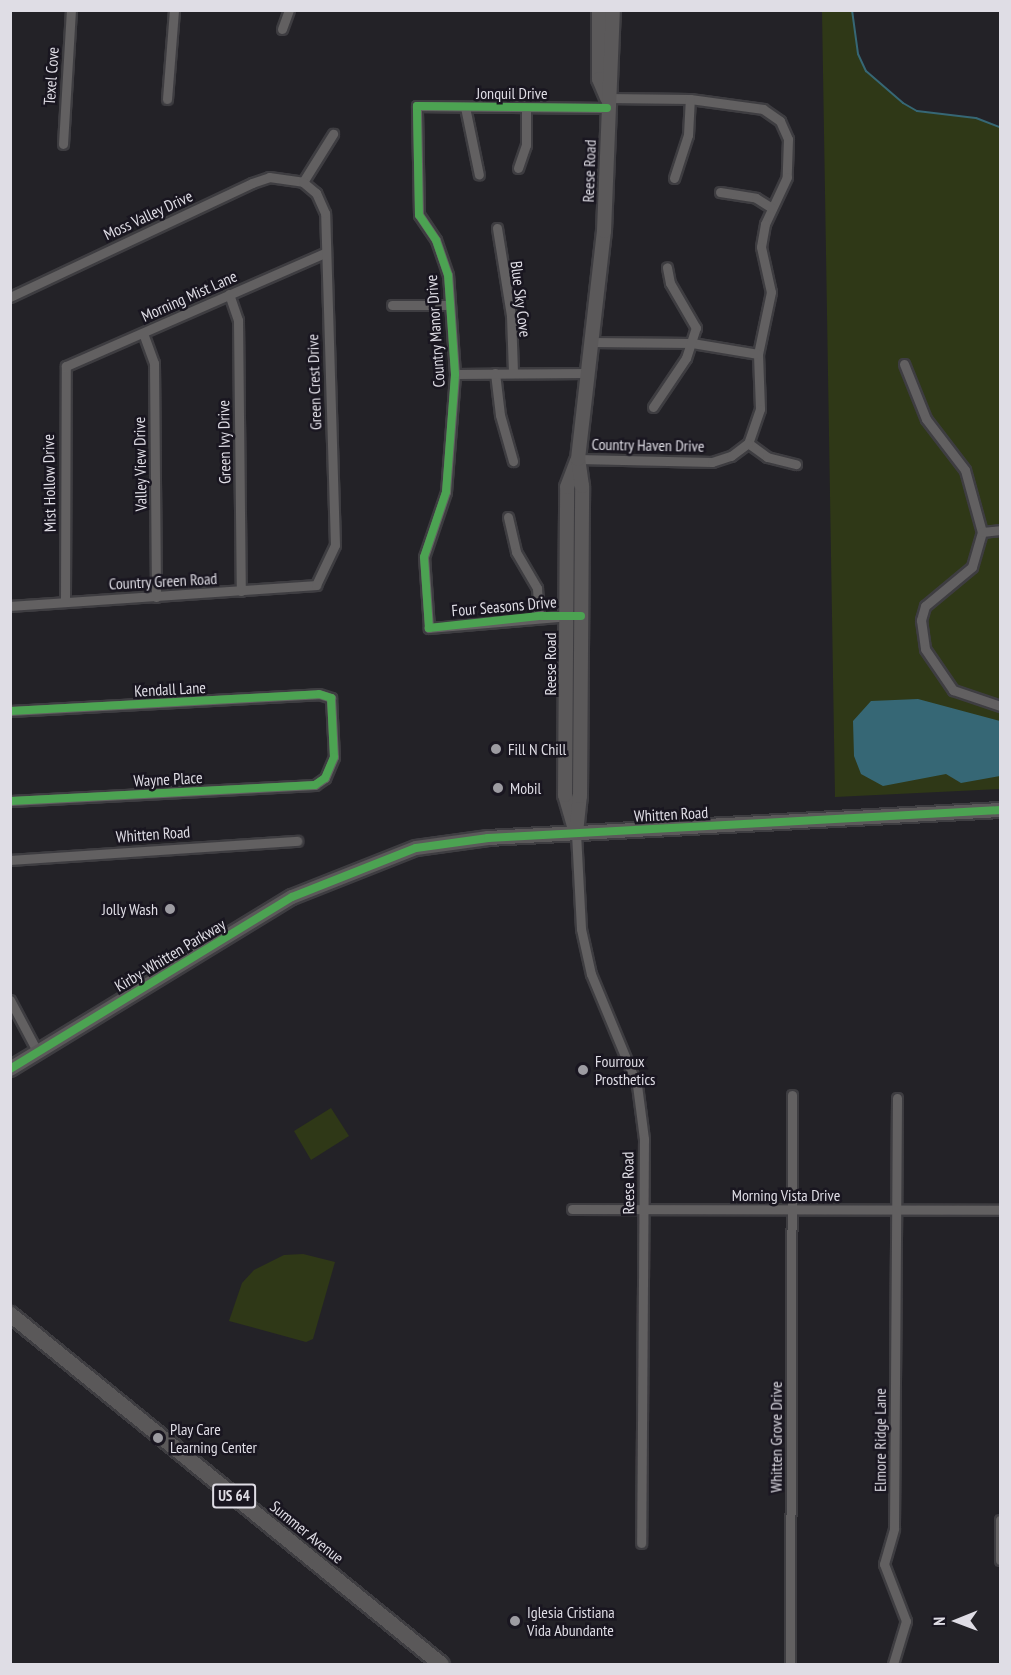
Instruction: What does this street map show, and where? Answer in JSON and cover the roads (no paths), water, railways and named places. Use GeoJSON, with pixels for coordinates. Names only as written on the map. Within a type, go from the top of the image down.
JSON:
{"type":"FeatureCollection","features":[{"type":"Feature","properties":{"kind":"main road","name":"Reese Road"},"geometry":{"type":"LineString","coordinates":[[599,10],[599,79],[607,103]]}},
{"type":"Feature","properties":{"kind":"main road","name":"Reese Road"},"geometry":{"type":"LineString","coordinates":[[576,833],[580,796],[581,616],[578,459],[604,231],[607,103],[614,82],[613,10]]}},
{"type":"Feature","properties":{"kind":"main road","name":"Reese Road"},"geometry":{"type":"LineString","coordinates":[[576,833],[565,795],[567,487],[578,459]]}},
{"type":"Feature","properties":{"kind":"main road","name":"Whitten Road"},"geometry":{"type":"LineString","coordinates":[[348,872],[416,848],[576,833],[1000,810]]}},
{"type":"Feature","properties":{"kind":"main road","name":"Kirby-Whitten Parkway"},"geometry":{"type":"LineString","coordinates":[[10,1069],[292,897],[348,872]]}},
{"type":"Feature","properties":{"kind":"main road","name":"Summer Avenue"},"geometry":{"type":"LineString","coordinates":[[10,1314],[441,1665]]}},
{"type":"Feature","properties":{"kind":"street","name":"Texel Cove"},"geometry":{"type":"LineString","coordinates":[[63,144],[71,10]]}},
{"type":"Feature","properties":{"kind":"street"},"geometry":{"type":"LineString","coordinates":[[167,99],[174,10]]}},
{"type":"Feature","properties":{"kind":"street"},"geometry":{"type":"LineString","coordinates":[[282,29],[289,10]]}},
{"type":"Feature","properties":{"kind":"street"},"geometry":{"type":"LineString","coordinates":[[674,178],[688,135],[690,99]]}},
{"type":"Feature","properties":{"kind":"street","name":"Jonquil Drive"},"geometry":{"type":"LineString","coordinates":[[417,106],[526,107],[690,99],[763,109],[780,121],[788,139],[787,177],[772,208]]}},
{"type":"Feature","properties":{"kind":"street","name":"Country Manor Drive"},"geometry":{"type":"LineString","coordinates":[[417,106],[419,215],[436,240],[448,275],[455,374],[446,492],[424,557],[429,628]]}},
{"type":"Feature","properties":{"kind":"street"},"geometry":{"type":"LineString","coordinates":[[465,106],[479,175]]}},
{"type":"Feature","properties":{"kind":"street"},"geometry":{"type":"LineString","coordinates":[[518,168],[526,145],[526,107]]}},
{"type":"Feature","properties":{"kind":"street"},"geometry":{"type":"LineString","coordinates":[[303,182],[333,134]]}},
{"type":"Feature","properties":{"kind":"street","name":"Moss Valley Drive"},"geometry":{"type":"LineString","coordinates":[[10,297],[252,183],[269,177],[303,182]]}},
{"type":"Feature","properties":{"kind":"street","name":"Green Crest Drive"},"geometry":{"type":"LineString","coordinates":[[303,182],[316,193],[325,213],[335,545],[316,585]]}},
{"type":"Feature","properties":{"kind":"street"},"geometry":{"type":"LineString","coordinates":[[720,192],[756,198],[772,208],[761,247],[771,291],[758,354],[760,409],[748,443],[767,457],[796,464]]}},
{"type":"Feature","properties":{"kind":"street","name":"Blue Sky Cove"},"geometry":{"type":"LineString","coordinates":[[496,228],[511,315],[513,373]]}},
{"type":"Feature","properties":{"kind":"street","name":"Morning Mist Lane"},"geometry":{"type":"LineString","coordinates":[[66,366],[325,253]]}},
{"type":"Feature","properties":{"kind":"street"},"geometry":{"type":"LineString","coordinates":[[653,407],[692,343],[696,328],[670,283],[667,267]]}},
{"type":"Feature","properties":{"kind":"street","name":"Green Ivy Drive"},"geometry":{"type":"LineString","coordinates":[[229,294],[238,320],[241,591]]}},
{"type":"Feature","properties":{"kind":"street"},"geometry":{"type":"LineString","coordinates":[[392,305],[450,305]]}},
{"type":"Feature","properties":{"kind":"street","name":"Valley View Drive"},"geometry":{"type":"LineString","coordinates":[[143,333],[153,363],[156,597]]}},
{"type":"Feature","properties":{"kind":"street"},"geometry":{"type":"LineString","coordinates":[[591,342],[692,343],[758,354]]}},
{"type":"Feature","properties":{"kind":"street"},"geometry":{"type":"LineString","coordinates":[[904,364],[926,419],[965,470],[982,532],[972,567],[925,606],[922,633],[935,671],[952,690],[1000,706]]}},
{"type":"Feature","properties":{"kind":"street","name":"Mist Hollow Drive"},"geometry":{"type":"LineString","coordinates":[[65,601],[66,366]]}},
{"type":"Feature","properties":{"kind":"street"},"geometry":{"type":"LineString","coordinates":[[455,374],[587,373]]}},
{"type":"Feature","properties":{"kind":"street"},"geometry":{"type":"LineString","coordinates":[[495,374],[513,461]]}},
{"type":"Feature","properties":{"kind":"street","name":"Country Haven Drive"},"geometry":{"type":"LineString","coordinates":[[578,459],[712,462],[732,456],[748,443]]}},
{"type":"Feature","properties":{"kind":"street"},"geometry":{"type":"LineString","coordinates":[[508,517],[516,552],[537,588],[539,616]]}},
{"type":"Feature","properties":{"kind":"street"},"geometry":{"type":"LineString","coordinates":[[982,532],[1000,530]]}},
{"type":"Feature","properties":{"kind":"street","name":"Country Green Road"},"geometry":{"type":"LineString","coordinates":[[10,606],[316,585]]}},
{"type":"Feature","properties":{"kind":"street","name":"Four Seasons Drive"},"geometry":{"type":"LineString","coordinates":[[429,628],[539,616],[581,616]]}},
{"type":"Feature","properties":{"kind":"street","name":"Kendall Lane"},"geometry":{"type":"LineString","coordinates":[[10,711],[319,694],[330,698],[334,758],[325,778]]}},
{"type":"Feature","properties":{"kind":"street","name":"Wayne Place"},"geometry":{"type":"LineString","coordinates":[[10,801],[315,785],[325,778]]}},
{"type":"Feature","properties":{"kind":"street","name":"Reese Road"},"geometry":{"type":"LineString","coordinates":[[576,833],[581,929],[592,978],[637,1085],[645,1209],[641,1543]]}},
{"type":"Feature","properties":{"kind":"street","name":"Whitten Road"},"geometry":{"type":"LineString","coordinates":[[10,860],[297,841]]}},
{"type":"Feature","properties":{"kind":"street"},"geometry":{"type":"LineString","coordinates":[[10,1000],[37,1051]]}},
{"type":"Feature","properties":{"kind":"street","name":"Whitten Grove Drive"},"geometry":{"type":"LineString","coordinates":[[790,1665],[792,1095]]}},
{"type":"Feature","properties":{"kind":"street","name":"Elmore Ridge Lane"},"geometry":{"type":"LineString","coordinates":[[893,1665],[906,1620],[884,1564],[894,1528],[897,1098]]}},
{"type":"Feature","properties":{"kind":"street","name":"Morning Vista Drive"},"geometry":{"type":"LineString","coordinates":[[572,1209],[1000,1210]]}},
{"type":"Feature","properties":{"kind":"street"},"geometry":{"type":"LineString","coordinates":[[1000,1520],[1000,1560]]}},
{"type":"Feature","properties":{"kind":"water"},"geometry":{"type":"Polygon","coordinates":[[[918,699],[1000,721],[1000,776],[961,783],[946,774],[883,786],[861,774],[854,756],[853,721],[871,701],[918,699]]]}},
{"type":"Feature","properties":{"kind":"waterway"},"geometry":{"type":"LineString","coordinates":[[852,10],[858,54],[866,71],[903,103],[917,111],[976,118],[1000,127]]}},
{"type":"Feature","properties":{"kind":"place","name":"Fill N Chill"},"geometry":{"type":"Point","coordinates":[496,749]}},
{"type":"Feature","properties":{"kind":"place","name":"Mobil"},"geometry":{"type":"Point","coordinates":[498,788]}},
{"type":"Feature","properties":{"kind":"place","name":"Jolly Wash"},"geometry":{"type":"Point","coordinates":[170,909]}},
{"type":"Feature","properties":{"kind":"place","name":"Fourroux Prosthetics"},"geometry":{"type":"Point","coordinates":[583,1070]}},
{"type":"Feature","properties":{"kind":"place","name":"Play Care Learning Center"},"geometry":{"type":"Point","coordinates":[158,1438]}},
{"type":"Feature","properties":{"kind":"place","name":"Iglesia Cristiana Vida Abundante"},"geometry":{"type":"Point","coordinates":[515,1621]}}]}
